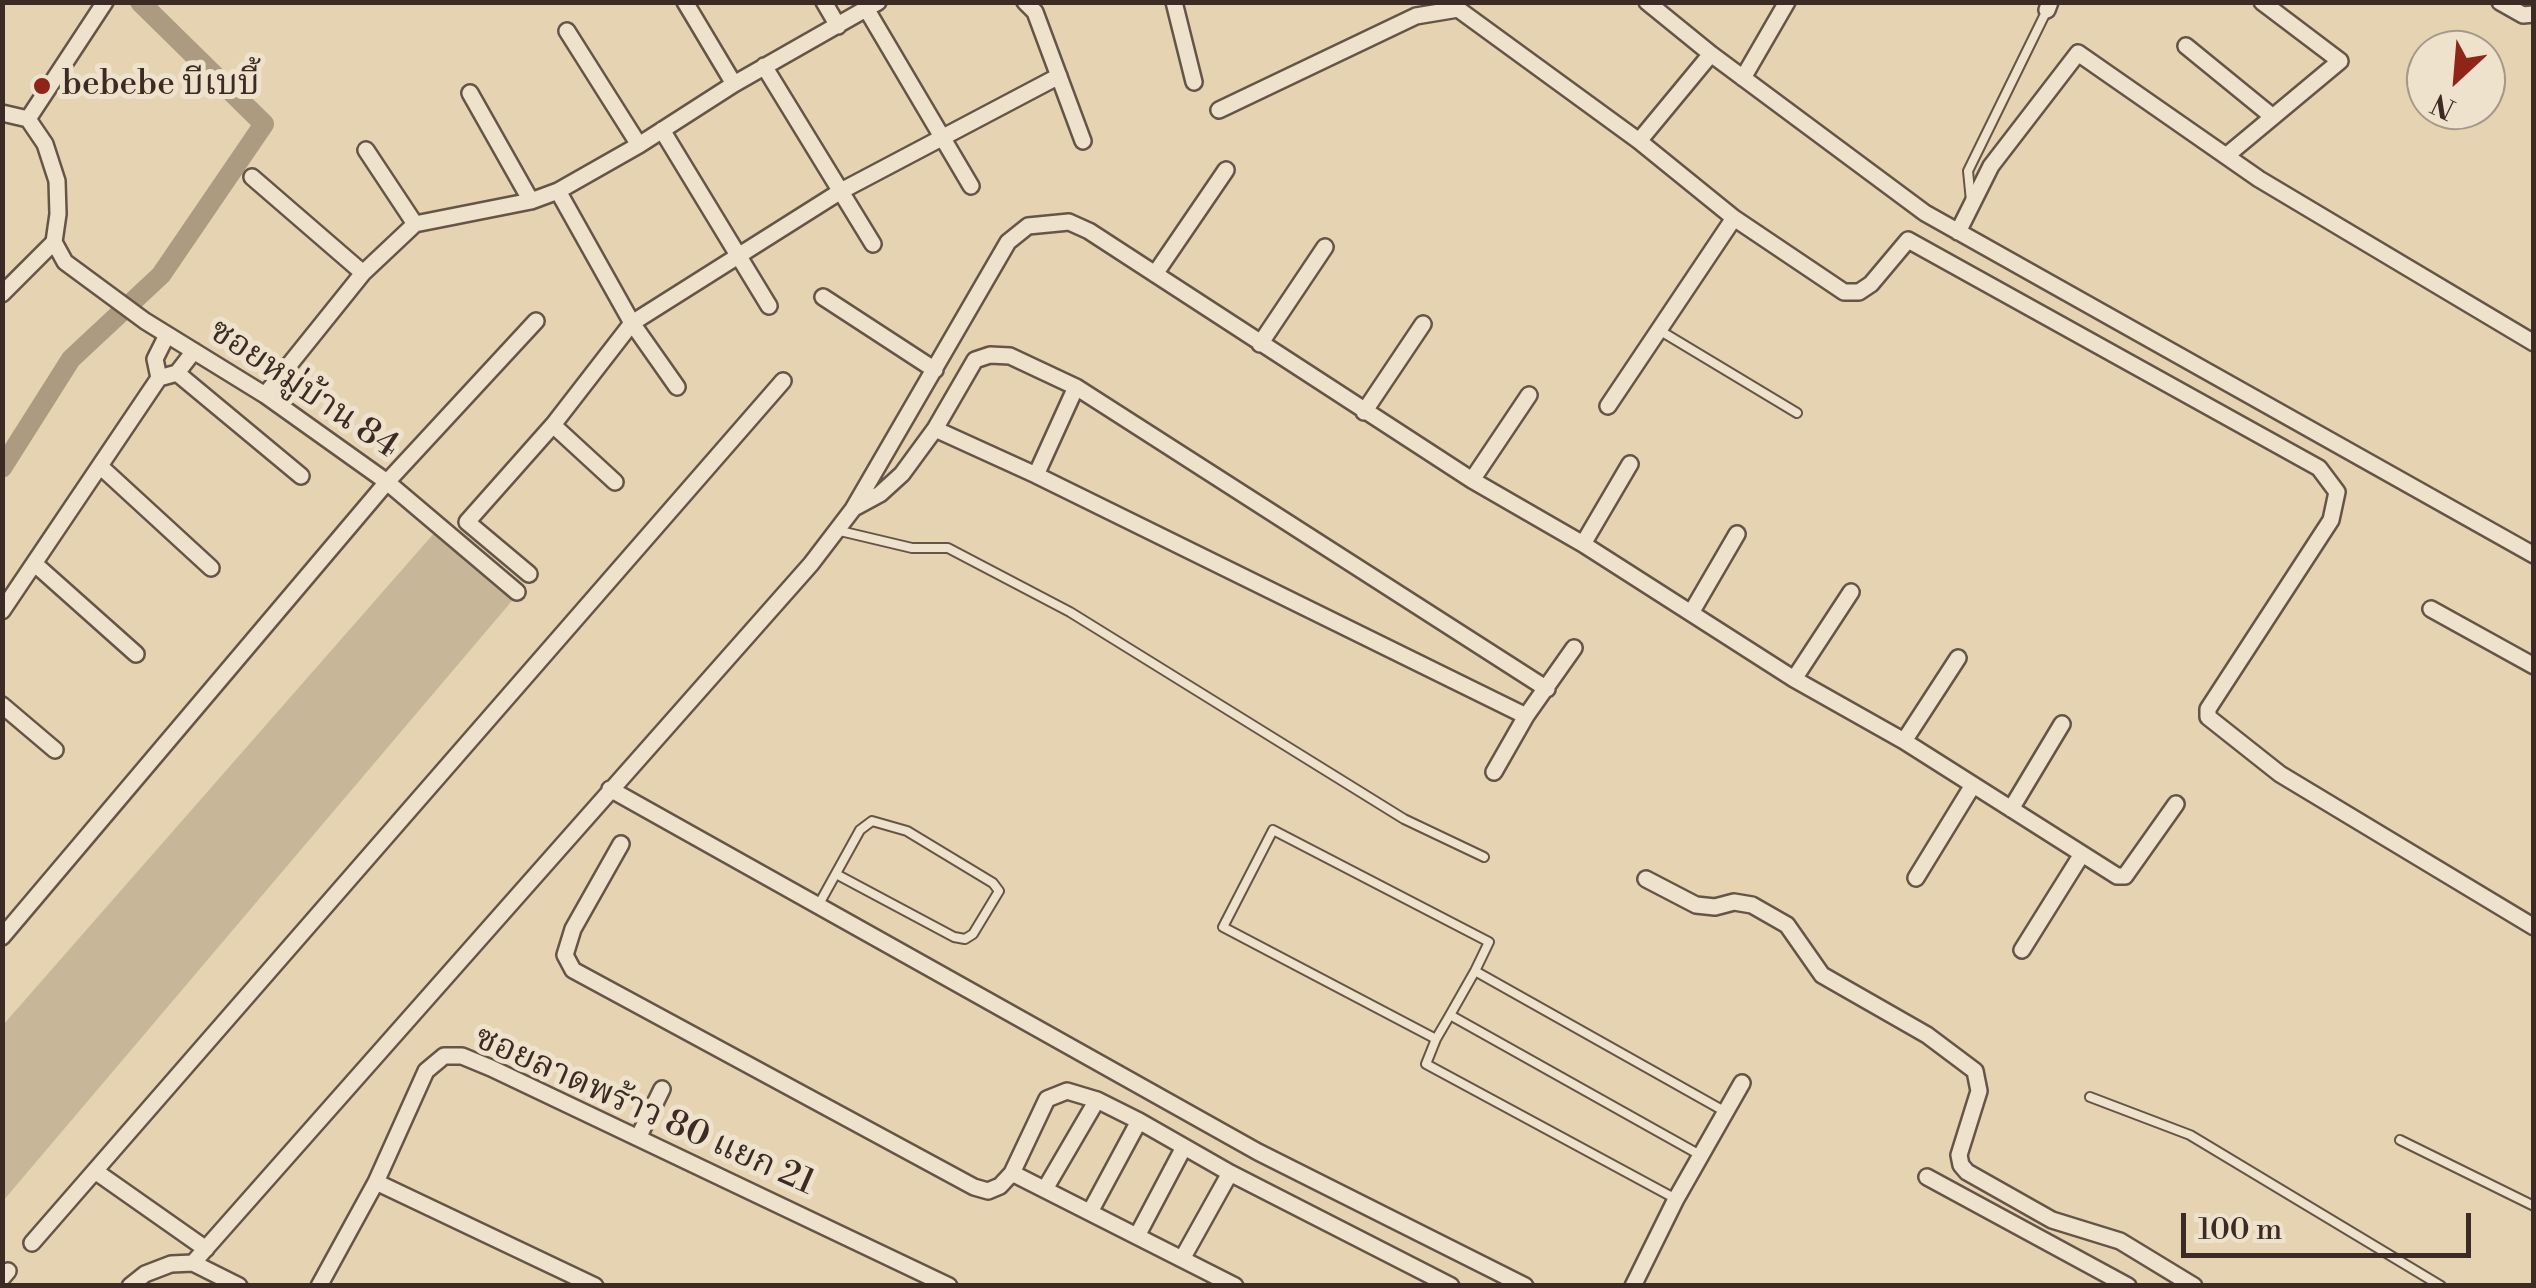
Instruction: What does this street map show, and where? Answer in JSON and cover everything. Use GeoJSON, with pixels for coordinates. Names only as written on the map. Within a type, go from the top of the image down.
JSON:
{"type":"FeatureCollection","features":[{"type":"Feature","properties":{"kind":"street"},"geometry":{"type":"LineString","coordinates":[[28,119],[106,2]]}},
{"type":"Feature","properties":{"kind":"street"},"geometry":{"type":"LineString","coordinates":[[685,2],[734,84]]}},
{"type":"Feature","properties":{"kind":"street"},"geometry":{"type":"LineString","coordinates":[[824,2],[838,26]]}},
{"type":"Feature","properties":{"kind":"street"},"geometry":{"type":"LineString","coordinates":[[1174,2],[1194,82]]}},
{"type":"Feature","properties":{"kind":"street"},"geometry":{"type":"LineString","coordinates":[[1647,2],[1925,213],[2534,555]]}},
{"type":"Feature","properties":{"kind":"street"},"geometry":{"type":"LineString","coordinates":[[1743,78],[1788,2]]}},
{"type":"Feature","properties":{"kind":"street"},"geometry":{"type":"LineString","coordinates":[[2226,156],[2340,61],[2262,2]]}},
{"type":"Feature","properties":{"kind":"street"},"geometry":{"type":"LineString","coordinates":[[2500,2],[2524,15],[2534,14]]}},
{"type":"Feature","properties":{"kind":"street"},"geometry":{"type":"LineString","coordinates":[[265,395],[363,273],[415,224],[558,192],[764,66],[873,6],[971,186]]}},
{"type":"Feature","properties":{"kind":"street"},"geometry":{"type":"LineString","coordinates":[[1033,6],[1083,141]]}},
{"type":"Feature","properties":{"kind":"street"},"geometry":{"type":"LineString","coordinates":[[1219,110],[1416,16],[1456,6],[1638,141],[1734,218],[1844,292],[1859,292],[1871,284],[1925,213]]}},
{"type":"Feature","properties":{"kind":"street"},"geometry":{"type":"LineString","coordinates":[[567,31],[639,145]]}},
{"type":"Feature","properties":{"kind":"street"},"geometry":{"type":"LineString","coordinates":[[2186,46],[2273,116]]}},
{"type":"Feature","properties":{"kind":"street"},"geometry":{"type":"LineString","coordinates":[[1958,232],[1991,166],[2078,52],[2226,156],[2534,343]]}},
{"type":"Feature","properties":{"kind":"street"},"geometry":{"type":"LineString","coordinates":[[1638,141],[1712,54]]}},
{"type":"Feature","properties":{"kind":"street"},"geometry":{"type":"LineString","coordinates":[[764,66],[874,244]]}},
{"type":"Feature","properties":{"kind":"street"},"geometry":{"type":"LineString","coordinates":[[529,574],[467,522],[553,426],[632,323],[841,192],[1059,76]]}},
{"type":"Feature","properties":{"kind":"street"},"geometry":{"type":"LineString","coordinates":[[470,92],[531,201]]}},
{"type":"Feature","properties":{"kind":"street"},"geometry":{"type":"LineString","coordinates":[[2,113],[28,119],[45,144],[56,182],[58,214],[54,242],[2,294]]}},
{"type":"Feature","properties":{"kind":"street"},"geometry":{"type":"LineString","coordinates":[[662,130],[769,306]]}},
{"type":"Feature","properties":{"kind":"street"},"geometry":{"type":"LineString","coordinates":[[366,150],[415,224]]}},
{"type":"Feature","properties":{"kind":"street"},"geometry":{"type":"LineString","coordinates":[[1156,274],[1226,170]]}},
{"type":"Feature","properties":{"kind":"street"},"geometry":{"type":"LineString","coordinates":[[252,178],[363,273]]}},
{"type":"Feature","properties":{"kind":"street"},"geometry":{"type":"LineString","coordinates":[[558,192],[632,323],[678,387]]}},
{"type":"Feature","properties":{"kind":"street"},"geometry":{"type":"LineString","coordinates":[[1608,406],[1734,218]]}},
{"type":"Feature","properties":{"kind":"street"},"geometry":{"type":"LineString","coordinates":[[193,1263],[811,564],[853,509],[1008,242],[1028,226],[1068,222],[1089,232],[1472,480],[1583,544],[1794,679],[1904,741],[2117,876],[2125,876],[2176,804]]}},
{"type":"Feature","properties":{"kind":"street"},"geometry":{"type":"LineString","coordinates":[[1908,240],[2320,468],[2337,492],[2332,520],[2208,708],[2208,717],[2280,774],[2534,927]]}},
{"type":"Feature","properties":{"kind":"street","name":"ซอยหมู่บ้าน 84"},"geometry":{"type":"LineString","coordinates":[[54,242],[66,262],[146,321],[265,395],[386,482],[516,592]]}},
{"type":"Feature","properties":{"kind":"street"},"geometry":{"type":"LineString","coordinates":[[1260,344],[1325,247]]}},
{"type":"Feature","properties":{"kind":"street"},"geometry":{"type":"LineString","coordinates":[[823,297],[935,370]]}},
{"type":"Feature","properties":{"kind":"street"},"geometry":{"type":"LineString","coordinates":[[2,937],[386,482],[536,321]]}},
{"type":"Feature","properties":{"kind":"street"},"geometry":{"type":"LineString","coordinates":[[1364,412],[1422,324]]}},
{"type":"Feature","properties":{"kind":"street"},"geometry":{"type":"LineString","coordinates":[[160,378],[155,359],[167,335]]}},
{"type":"Feature","properties":{"kind":"street"},"geometry":{"type":"LineString","coordinates":[[2,611],[160,378],[177,374],[194,351]]}},
{"type":"Feature","properties":{"kind":"street"},"geometry":{"type":"LineString","coordinates":[[853,509],[880,494],[902,474],[975,360],[990,355],[1010,356],[1076,387],[1547,689]]}},
{"type":"Feature","properties":{"kind":"street"},"geometry":{"type":"LineString","coordinates":[[177,374],[301,476]]}},
{"type":"Feature","properties":{"kind":"street"},"geometry":{"type":"LineString","coordinates":[[32,1243],[783,381]]}},
{"type":"Feature","properties":{"kind":"street"},"geometry":{"type":"LineString","coordinates":[[1036,475],[1076,387]]}},
{"type":"Feature","properties":{"kind":"street"},"geometry":{"type":"LineString","coordinates":[[1472,480],[1529,395]]}},
{"type":"Feature","properties":{"kind":"street"},"geometry":{"type":"LineString","coordinates":[[553,426],[615,482]]}},
{"type":"Feature","properties":{"kind":"street"},"geometry":{"type":"LineString","coordinates":[[934,429],[1036,475],[1526,716]]}},
{"type":"Feature","properties":{"kind":"street"},"geometry":{"type":"LineString","coordinates":[[1583,544],[1630,464]]}},
{"type":"Feature","properties":{"kind":"street"},"geometry":{"type":"LineString","coordinates":[[100,467],[212,568]]}},
{"type":"Feature","properties":{"kind":"street"},"geometry":{"type":"LineString","coordinates":[[1691,613],[1736,534]]}},
{"type":"Feature","properties":{"kind":"street"},"geometry":{"type":"LineString","coordinates":[[35,564],[136,654]]}},
{"type":"Feature","properties":{"kind":"street"},"geometry":{"type":"LineString","coordinates":[[1794,679],[1851,592]]}},
{"type":"Feature","properties":{"kind":"street"},"geometry":{"type":"LineString","coordinates":[[2431,609],[2534,666]]}},
{"type":"Feature","properties":{"kind":"street"},"geometry":{"type":"LineString","coordinates":[[1494,772],[1526,716],[1574,648]]}},
{"type":"Feature","properties":{"kind":"street"},"geometry":{"type":"LineString","coordinates":[[1904,741],[1958,658]]}},
{"type":"Feature","properties":{"kind":"street"},"geometry":{"type":"LineString","coordinates":[[2,706],[54,750]]}},
{"type":"Feature","properties":{"kind":"street"},"geometry":{"type":"LineString","coordinates":[[2011,809],[2062,724]]}},
{"type":"Feature","properties":{"kind":"street"},"geometry":{"type":"LineString","coordinates":[[1916,878],[1973,785]]}},
{"type":"Feature","properties":{"kind":"street"},"geometry":{"type":"LineString","coordinates":[[610,790],[1258,1152],[1526,1286]]}},
{"type":"Feature","properties":{"kind":"street"},"geometry":{"type":"LineString","coordinates":[[621,844],[573,928],[565,954],[573,970],[974,1188],[988,1191],[1000,1186],[1012,1172],[1047,1100],[1068,1091],[1097,1100],[1451,1286]]}},
{"type":"Feature","properties":{"kind":"street"},"geometry":{"type":"LineString","coordinates":[[2022,950],[2082,854]]}},
{"type":"Feature","properties":{"kind":"street"},"geometry":{"type":"LineString","coordinates":[[1646,879],[1696,905],[1752,905],[1786,925],[1822,976],[1927,1035],[1975,1071],[1978,1090],[1959,1155],[1966,1172],[2052,1220],[2120,1241],[2194,1286]]}},
{"type":"Feature","properties":{"kind":"street","name":"ซอยลาดพร้าว 80 แยก 21"},"geometry":{"type":"LineString","coordinates":[[319,1286],[376,1182],[426,1071],[444,1056],[462,1056],[948,1286]]}},
{"type":"Feature","properties":{"kind":"street"},"geometry":{"type":"LineString","coordinates":[[1633,1286],[1676,1199],[1742,1082]]}},
{"type":"Feature","properties":{"kind":"street"},"geometry":{"type":"LineString","coordinates":[[638,1138],[662,1089]]}},
{"type":"Feature","properties":{"kind":"street"},"geometry":{"type":"LineString","coordinates":[[1045,1190],[1097,1100]]}},
{"type":"Feature","properties":{"kind":"street"},"geometry":{"type":"LineString","coordinates":[[1090,1212],[1139,1122]]}},
{"type":"Feature","properties":{"kind":"street"},"geometry":{"type":"LineString","coordinates":[[1137,1236],[1184,1147]]}},
{"type":"Feature","properties":{"kind":"street"},"geometry":{"type":"LineString","coordinates":[[95,1171],[206,1249]]}},
{"type":"Feature","properties":{"kind":"street"},"geometry":{"type":"LineString","coordinates":[[1012,1172],[1235,1286]]}},
{"type":"Feature","properties":{"kind":"street"},"geometry":{"type":"LineString","coordinates":[[1182,1259],[1230,1173]]}},
{"type":"Feature","properties":{"kind":"street"},"geometry":{"type":"LineString","coordinates":[[1927,1178],[2128,1286]]}},
{"type":"Feature","properties":{"kind":"street"},"geometry":{"type":"LineString","coordinates":[[376,1182],[595,1286]]}},
{"type":"Feature","properties":{"kind":"street"},"geometry":{"type":"LineString","coordinates":[[130,1286],[171,1264],[193,1263],[240,1286]]}},
{"type":"Feature","properties":{"kind":"lane"},"geometry":{"type":"LineString","coordinates":[[1971,201],[1968,171],[2048,6]]}},
{"type":"Feature","properties":{"kind":"lane"},"geometry":{"type":"LineString","coordinates":[[1659,330],[1797,413]]}},
{"type":"Feature","properties":{"kind":"lane"},"geometry":{"type":"LineString","coordinates":[[836,530],[912,548],[948,548],[1070,612],[1404,819],[1484,857]]}},
{"type":"Feature","properties":{"kind":"lane"},"geometry":{"type":"LineString","coordinates":[[819,904],[836,874],[865,823],[879,821],[915,836],[993,883],[999,891],[973,934],[954,937],[836,874]]}},
{"type":"Feature","properties":{"kind":"lane"},"geometry":{"type":"LineString","coordinates":[[1436,1039],[1223,927],[1273,830],[1488,942],[1426,1064],[1676,1199]]}},
{"type":"Feature","properties":{"kind":"lane"},"geometry":{"type":"LineString","coordinates":[[1474,971],[1724,1111]]}},
{"type":"Feature","properties":{"kind":"lane"},"geometry":{"type":"LineString","coordinates":[[1450,1015],[1700,1155]]}},
{"type":"Feature","properties":{"kind":"lane"},"geometry":{"type":"LineString","coordinates":[[2090,1097],[2190,1135],[2441,1286]]}},
{"type":"Feature","properties":{"kind":"lane"},"geometry":{"type":"LineString","coordinates":[[2400,1140],[2534,1206]]}},
{"type":"Feature","properties":{"kind":"shaded area"},"geometry":{"type":"Polygon","coordinates":[[[443,523],[522,589],[3,1201],[3,1025],[443,523]]]}},
{"type":"Feature","properties":{"kind":"waterway"},"geometry":{"type":"LineString","coordinates":[[2,468],[71,359],[161,275],[264,124],[140,2]]}},
{"type":"Feature","properties":{"kind":"place","name":"bebebe บีเบบี้"},"geometry":{"type":"Point","coordinates":[42,86]}}]}
